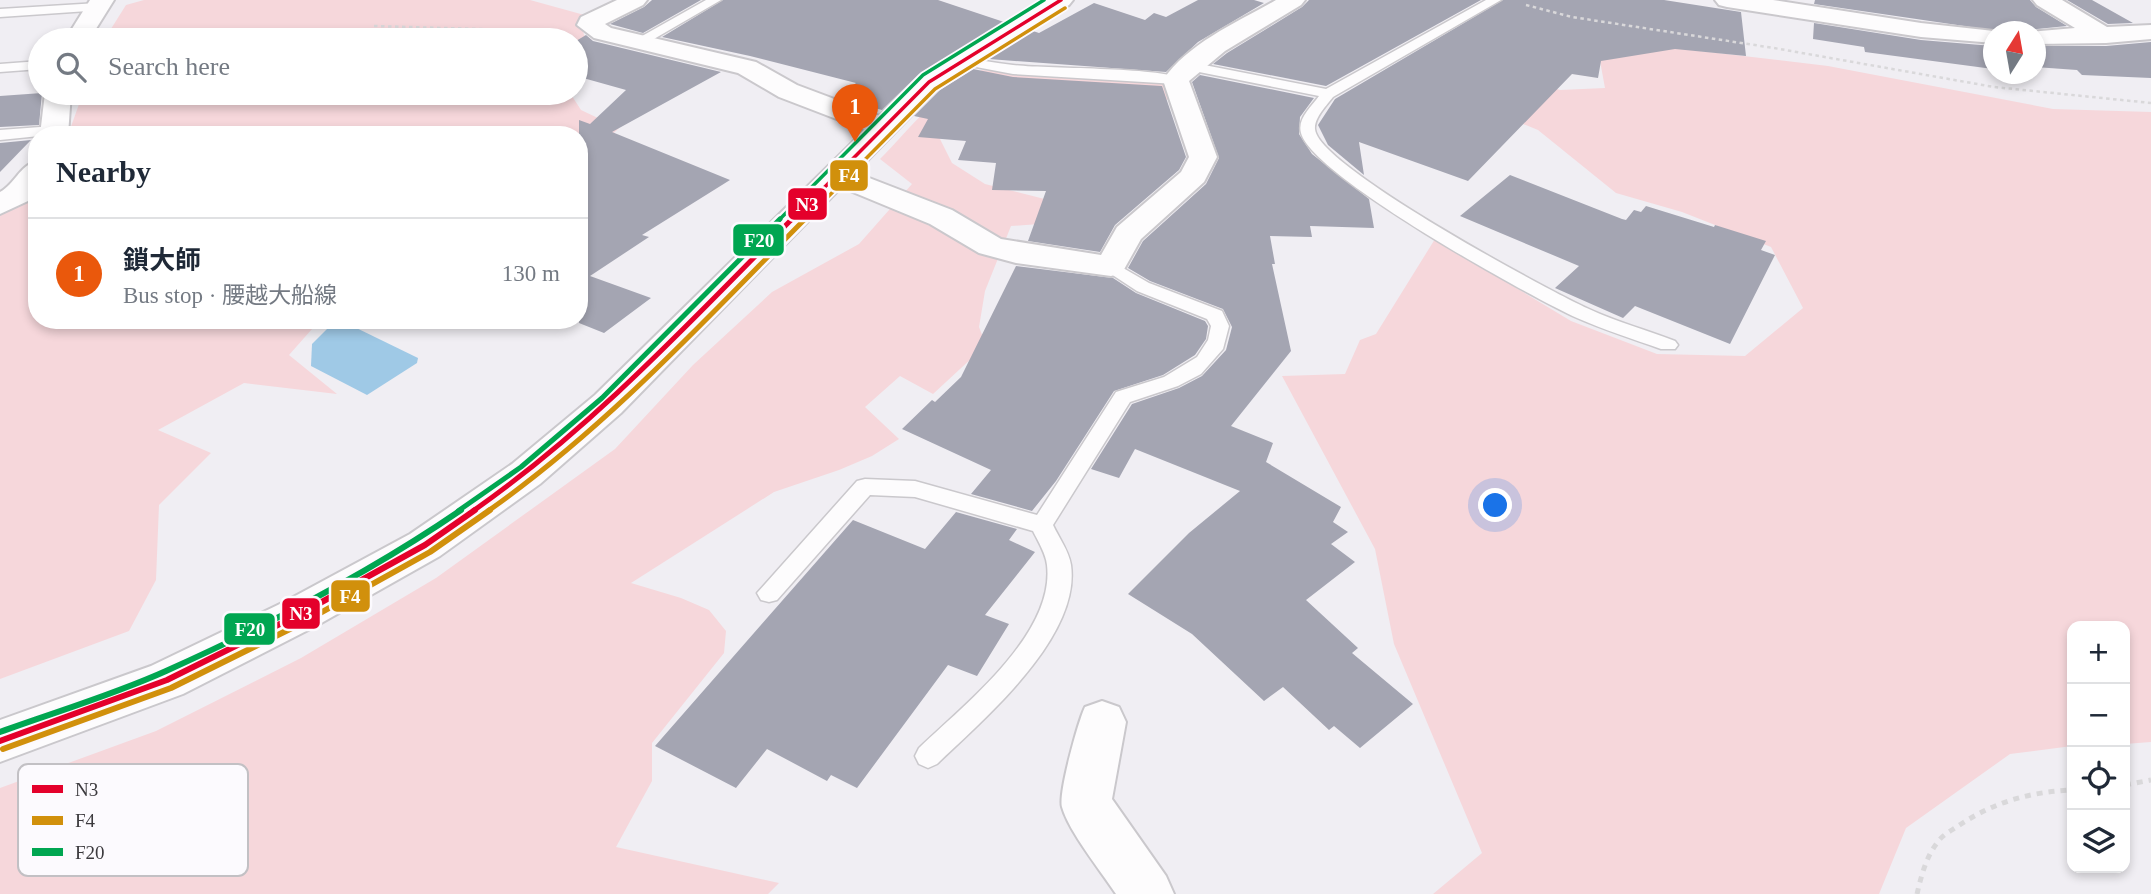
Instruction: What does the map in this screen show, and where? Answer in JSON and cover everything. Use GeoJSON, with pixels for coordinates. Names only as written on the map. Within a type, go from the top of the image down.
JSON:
{"type":"FeatureCollection","features":[{"type":"Feature","properties":{"kind":"street"},"geometry":{"type":"LineString","coordinates":[[594,26],[635,0]]}},
{"type":"Feature","properties":{"kind":"street"},"geometry":{"type":"LineString","coordinates":[[0,741],[167,680],[300,614],[425,545],[526,474],[608,404],[929,82],[960,60],[1061,0]]}},
{"type":"Feature","properties":{"kind":"street"},"geometry":{"type":"LineString","coordinates":[[836,175],[931,212],[990,246],[1016,253],[1111,266],[1128,234],[1194,176],[1203,157],[1182,73],[1293,0]]}},
{"type":"Feature","properties":{"kind":"street"},"geometry":{"type":"LineString","coordinates":[[1727,0],[1921,30],[1983,35]]}},
{"type":"Feature","properties":{"kind":"street"},"geometry":{"type":"LineString","coordinates":[[2045,0],[2106,36]]}},
{"type":"Feature","properties":{"kind":"street"},"geometry":{"type":"LineString","coordinates":[[84,28],[100,3]]}},
{"type":"Feature","properties":{"kind":"street"},"geometry":{"type":"LineString","coordinates":[[594,26],[747,66],[788,91],[883,127]]}},
{"type":"Feature","properties":{"kind":"street"},"geometry":{"type":"LineString","coordinates":[[2046,37],[2151,32]]}},
{"type":"Feature","properties":{"kind":"street"},"geometry":{"type":"LineString","coordinates":[[55,126],[57,105]]}},
{"type":"Feature","properties":{"kind":"street"},"geometry":{"type":"LineString","coordinates":[[0,205],[17,195],[28,181]]}},
{"type":"Feature","properties":{"kind":"street"},"geometry":{"type":"LineString","coordinates":[[1102,722],[1086,804],[1147,894]]}},
{"type":"Feature","properties":{"kind":"lane"},"geometry":{"type":"LineString","coordinates":[[642,40],[715,0]]}},
{"type":"Feature","properties":{"kind":"lane"},"geometry":{"type":"LineString","coordinates":[[1495,0],[1328,94],[1309,121],[1307,129],[1310,138],[1330,159],[1381,199],[1505,273],[1584,314],[1668,345]]}},
{"type":"Feature","properties":{"kind":"lane"},"geometry":{"type":"LineString","coordinates":[[0,13],[100,3]]}},
{"type":"Feature","properties":{"kind":"lane"},"geometry":{"type":"LineString","coordinates":[[960,60],[982,66],[1076,75],[1182,73],[1328,94]]}},
{"type":"Feature","properties":{"kind":"lane"},"geometry":{"type":"LineString","coordinates":[[0,68],[28,66]]}},
{"type":"Feature","properties":{"kind":"lane"},"geometry":{"type":"LineString","coordinates":[[0,135],[28,134]]}},
{"type":"Feature","properties":{"kind":"lane"},"geometry":{"type":"LineString","coordinates":[[1042,525],[1123,397],[1167,384],[1192,370],[1213,352],[1220,326],[1214,315],[1143,287],[1111,266]]}},
{"type":"Feature","properties":{"kind":"lane"},"geometry":{"type":"LineString","coordinates":[[769,593],[864,487],[915,489],[1042,525]]}},
{"type":"Feature","properties":{"kind":"lane"},"geometry":{"type":"LineString","coordinates":[[928,756],[1027,656],[1039,636],[1059,595],[1059,564],[1042,525]]}},
{"type":"Feature","properties":{"kind":"path"},"geometry":{"type":"LineString","coordinates":[[1518,3],[1572,17],[1774,48],[1994,87],[2151,103]]}},
{"type":"Feature","properties":{"kind":"path"},"geometry":{"type":"LineString","coordinates":[[374,26],[594,26]]}},
{"type":"Feature","properties":{"kind":"path"},"geometry":{"type":"LineString","coordinates":[[2130,784],[2151,780]]}},
{"type":"Feature","properties":{"kind":"path"},"geometry":{"type":"LineString","coordinates":[[1917,894],[1920,878],[1937,841],[1967,819],[2003,799],[2067,790]]}},
{"type":"Feature","properties":{"kind":"shaded area"},"geometry":{"type":"Polygon","coordinates":[[[144,0],[530,0],[588,16],[583,28],[112,28],[126,5],[144,0]]]}},
{"type":"Feature","properties":{"kind":"shaded area"},"geometry":{"type":"Polygon","coordinates":[[[1577,29],[1692,50],[1828,66],[2053,109],[2151,112],[2151,742],[2130,744],[2130,621],[2067,621],[2067,747],[2010,754],[1906,828],[1879,894],[1433,894],[1482,853],[1394,644],[1375,549],[1282,376],[1345,374],[1360,340],[1376,334],[1435,239],[1571,321],[1657,354],[1745,356],[1803,308],[1771,247],[1682,212],[1616,193],[1538,130],[1431,87],[1512,74],[1560,90],[1605,88],[1600,61],[1577,29]]]}},
{"type":"Feature","properties":{"kind":"shaded area"},"geometry":{"type":"Polygon","coordinates":[[[982,70],[1065,78],[1150,80],[1167,85],[1172,100],[1085,92],[937,133],[952,163],[985,184],[1119,218],[1011,226],[985,291],[979,327],[986,345],[933,394],[900,376],[865,407],[899,439],[872,456],[839,470],[774,492],[631,583],[681,598],[709,610],[726,631],[724,653],[652,743],[652,781],[616,847],[779,883],[768,894],[0,894],[0,788],[18,781],[18,876],[248,876],[248,764],[66,764],[156,731],[301,658],[436,578],[615,449],[693,365],[772,292],[859,244],[912,184],[880,159],[941,97],[982,70]]]}},
{"type":"Feature","properties":{"kind":"shaded area"},"geometry":{"type":"Polygon","coordinates":[[[79,105],[578,105],[581,110],[619,128],[596,150],[588,143],[588,126],[71,126],[79,105]]]}},
{"type":"Feature","properties":{"kind":"shaded area"},"geometry":{"type":"Polygon","coordinates":[[[28,193],[28,329],[312,329],[289,355],[337,394],[244,383],[158,430],[211,453],[159,505],[156,580],[129,631],[0,679],[0,216],[28,193]]]}},
{"type":"Feature","properties":{"kind":"water"},"geometry":{"type":"Polygon","coordinates":[[[327,329],[358,329],[418,358],[417,363],[367,395],[311,366],[312,344],[327,329]]]}},
{"type":"Feature","properties":{"kind":"building"},"geometry":{"type":"Polygon","coordinates":[[[652,0],[701,0],[643,33],[610,24],[644,7],[652,0]]]}},
{"type":"Feature","properties":{"kind":"building"},"geometry":{"type":"Polygon","coordinates":[[[723,0],[938,0],[1004,22],[919,74],[882,110],[839,98],[856,83],[662,37],[723,0]]]}},
{"type":"Feature","properties":{"kind":"building"},"geometry":{"type":"Polygon","coordinates":[[[1198,0],[1254,0],[1264,3],[1198,42],[1166,72],[989,59],[1033,31],[1039,33],[1094,3],[1145,20],[1154,13],[1166,17],[1198,0]]]}},
{"type":"Feature","properties":{"kind":"building"},"geometry":{"type":"Polygon","coordinates":[[[1309,0],[1481,0],[1326,86],[1213,64],[1309,0]]]}},
{"type":"Feature","properties":{"kind":"building"},"geometry":{"type":"Polygon","coordinates":[[[1503,0],[1664,0],[1741,12],[1746,56],[1675,49],[1601,61],[1598,78],[1572,74],[1468,181],[1359,142],[1364,175],[1328,145],[1318,125],[1335,99],[1503,0]]]}},
{"type":"Feature","properties":{"kind":"building"},"geometry":{"type":"Polygon","coordinates":[[[1815,0],[2030,0],[2036,7],[2067,26],[2046,28],[2046,21],[1983,21],[1983,29],[1814,4],[1815,0]]]}},
{"type":"Feature","properties":{"kind":"building"},"geometry":{"type":"Polygon","coordinates":[[[2067,0],[2092,0],[2133,23],[2108,24],[2067,0]]]}},
{"type":"Feature","properties":{"kind":"building"},"geometry":{"type":"Polygon","coordinates":[[[1814,23],[1921,40],[1983,45],[1983,68],[1865,52],[1864,47],[1813,39],[1814,23]]]}},
{"type":"Feature","properties":{"kind":"building"},"geometry":{"type":"Polygon","coordinates":[[[588,37],[593,41],[721,72],[612,132],[730,180],[642,235],[649,237],[590,276],[651,298],[604,333],[588,327],[588,126],[579,126],[579,120],[590,124],[626,90],[588,79],[588,37]]]}},
{"type":"Feature","properties":{"kind":"building"},"geometry":{"type":"Polygon","coordinates":[[[2151,42],[2151,78],[2082,75],[2077,70],[2046,68],[2046,46],[2106,46],[2151,42]]]}},
{"type":"Feature","properties":{"kind":"building"},"geometry":{"type":"Polygon","coordinates":[[[973,69],[1013,77],[1162,86],[1186,157],[1179,170],[1115,225],[1100,252],[1028,241],[1046,191],[992,190],[996,163],[958,160],[966,141],[918,137],[928,119],[914,116],[940,90],[973,69]]]}},
{"type":"Feature","properties":{"kind":"building"},"geometry":{"type":"Polygon","coordinates":[[[1200,75],[1314,98],[1300,117],[1299,134],[1312,154],[1369,199],[1374,228],[1310,226],[1312,237],[1270,236],[1275,264],[1272,264],[1291,351],[1231,426],[1273,443],[1266,462],[1341,507],[1333,522],[1348,532],[1331,544],[1355,562],[1306,600],[1358,648],[1352,653],[1413,704],[1360,748],[1334,726],[1329,730],[1283,687],[1264,701],[1192,634],[1128,594],[1189,533],[1240,491],[1135,449],[1119,478],[1091,469],[1132,404],[1179,388],[1202,376],[1226,350],[1232,327],[1223,309],[1150,281],[1128,268],[1143,241],[1206,184],[1219,158],[1192,82],[1200,75]]]}},
{"type":"Feature","properties":{"kind":"building"},"geometry":{"type":"Polygon","coordinates":[[[28,94],[28,105],[41,105],[39,125],[0,127],[0,96],[28,94]]]}},
{"type":"Feature","properties":{"kind":"building"},"geometry":{"type":"Polygon","coordinates":[[[28,140],[0,172],[0,143],[28,140]]]}},
{"type":"Feature","properties":{"kind":"building"},"geometry":{"type":"Polygon","coordinates":[[[1510,175],[1622,219],[1626,220],[1634,210],[1641,212],[1646,206],[1766,241],[1761,250],[1775,255],[1730,344],[1635,306],[1623,318],[1555,288],[1579,266],[1460,216],[1510,175]]]}},
{"type":"Feature","properties":{"kind":"building"},"geometry":{"type":"Polygon","coordinates":[[[1016,266],[1113,278],[1136,293],[1205,321],[1208,326],[1206,339],[1195,355],[1163,375],[1114,391],[1056,481],[1032,511],[971,494],[991,470],[902,429],[961,377],[1016,266]]]}},
{"type":"Feature","properties":{"kind":"building"},"geometry":{"type":"Polygon","coordinates":[[[956,512],[1017,529],[1009,540],[1035,552],[985,615],[1009,624],[977,676],[948,665],[857,788],[831,775],[827,781],[767,749],[736,788],[655,746],[853,520],[925,549],[956,512]]]}},
{"type":"Feature","properties":{"kind":"transit line","name":"F20"},"geometry":{"type":"LineString","coordinates":[[0,732],[164,672],[296,606],[420,538],[521,467],[602,398],[923,75],[1044,0]]}},
{"type":"Feature","properties":{"kind":"transit line","name":"N3"},"geometry":{"type":"LineString","coordinates":[[0,741],[167,680],[300,614],[425,545],[526,474],[608,404],[929,82],[1061,0]]}},
{"type":"Feature","properties":{"kind":"transit line","name":"F4"},"geometry":{"type":"LineString","coordinates":[[3,749],[171,688],[304,622],[430,552],[531,481],[614,411],[935,89],[1065,8]]}},
{"type":"Feature","properties":{"kind":"place","name":"鎖大師"},"geometry":{"type":"Point","coordinates":[855,142]}}]}
